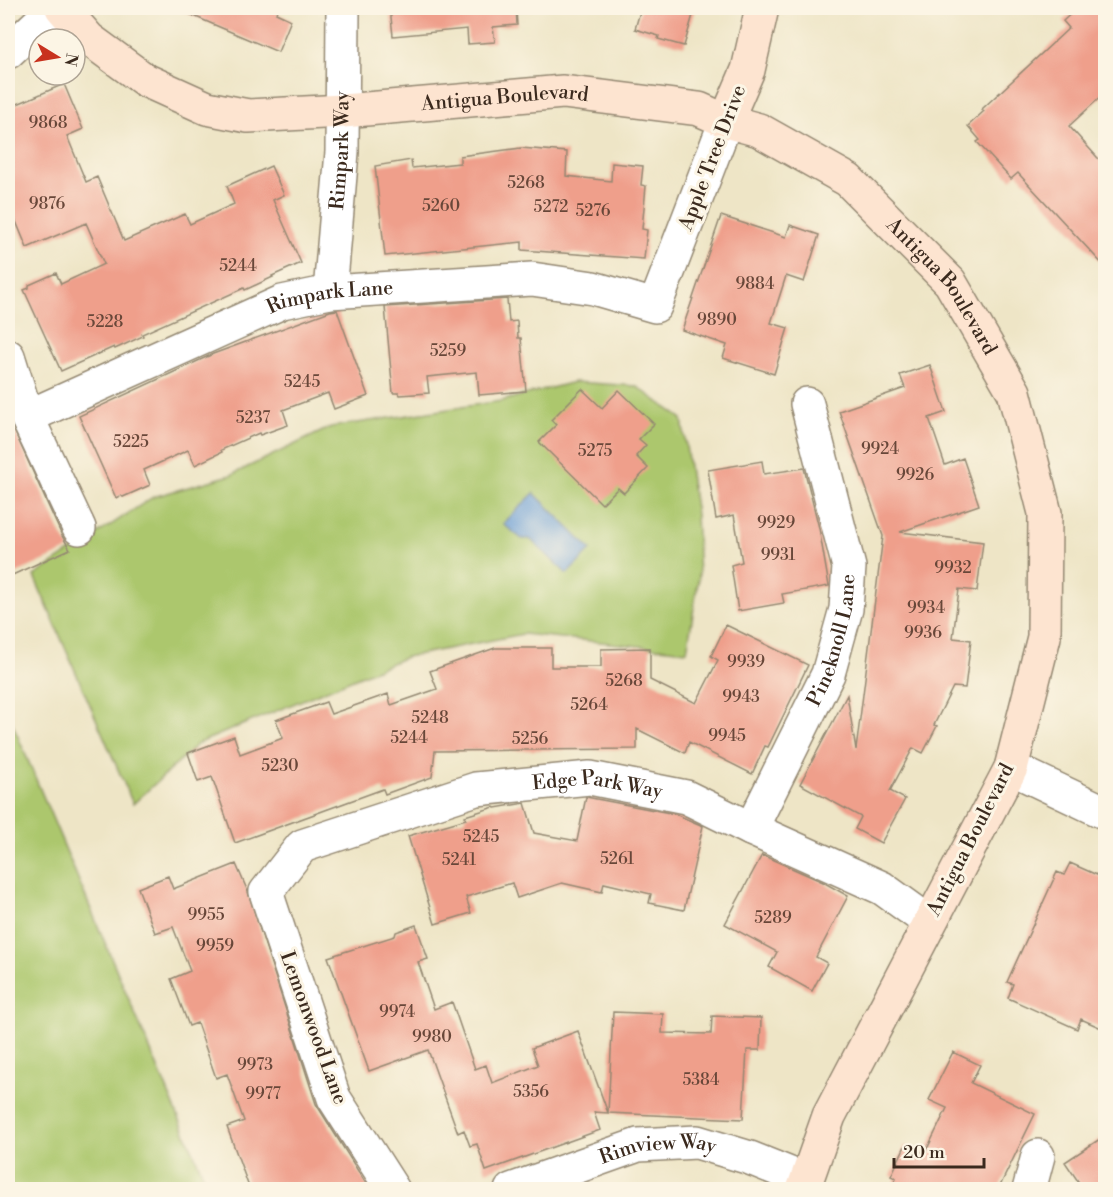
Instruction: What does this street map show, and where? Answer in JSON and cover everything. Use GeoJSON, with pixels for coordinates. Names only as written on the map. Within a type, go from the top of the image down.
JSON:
{"type":"FeatureCollection","features":[{"type":"Feature","properties":{"kind":"street"},"geometry":{"type":"LineString","coordinates":[[8,51],[55,8]]}},
{"type":"Feature","properties":{"kind":"street","name":"Antigua Boulevard"},"geometry":{"type":"LineString","coordinates":[[62,8],[89,39],[145,80],[207,108],[248,116],[343,111],[563,92],[699,109],[726,121],[759,130],[848,180],[950,282],[1014,392],[1045,513],[1044,637],[1011,768],[928,922],[829,1116],[804,1185]]}},
{"type":"Feature","properties":{"kind":"street","name":"Rimpark Way"},"geometry":{"type":"LineString","coordinates":[[330,292],[342,152],[343,8]]}},
{"type":"Feature","properties":{"kind":"street","name":"Apple Tree Drive"},"geometry":{"type":"LineString","coordinates":[[655,306],[748,70],[762,8]]}},
{"type":"Feature","properties":{"kind":"street","name":"Rimpark Lane"},"geometry":{"type":"LineString","coordinates":[[27,417],[282,302],[330,292],[532,279],[593,288],[655,306]]}},
{"type":"Feature","properties":{"kind":"street"},"geometry":{"type":"LineString","coordinates":[[8,356],[27,417],[79,528]]}},
{"type":"Feature","properties":{"kind":"street","name":"Pineknoll Lane"},"geometry":{"type":"LineString","coordinates":[[751,829],[828,674],[846,609],[849,567],[807,404]]}},
{"type":"Feature","properties":{"kind":"street"},"geometry":{"type":"LineString","coordinates":[[1011,768],[1106,813]]}},
{"type":"Feature","properties":{"kind":"street","name":"Edge Park Way"},"geometry":{"type":"LineString","coordinates":[[266,892],[302,846],[476,789],[590,778],[686,796],[751,829],[882,888],[928,922]]}},
{"type":"Feature","properties":{"kind":"street","name":"Lemonwood Lane"},"geometry":{"type":"LineString","coordinates":[[266,892],[334,1098],[393,1190]]}},
{"type":"Feature","properties":{"kind":"street","name":"Rimview Way"},"geometry":{"type":"LineString","coordinates":[[511,1190],[638,1144],[697,1142],[750,1158],[804,1185]]}},
{"type":"Feature","properties":{"kind":"street"},"geometry":{"type":"LineString","coordinates":[[1029,1190],[1038,1156]]}},
{"type":"Feature","properties":{"kind":"green space"},"geometry":{"type":"Polygon","coordinates":[[[574,382],[636,386],[682,419],[696,515],[699,576],[687,651],[523,634],[406,657],[199,743],[133,804],[34,576],[153,497],[231,475],[331,427],[501,401],[574,382]]]}},
{"type":"Feature","properties":{"kind":"green space"},"geometry":{"type":"Polygon","coordinates":[[[8,713],[209,1189],[8,1189],[8,713]]]}},
{"type":"Feature","properties":{"kind":"water"},"geometry":{"type":"Polygon","coordinates":[[[534,493],[591,550],[567,574],[530,539],[522,539],[503,524],[534,493]]]}},
{"type":"Feature","properties":{"kind":"building"},"geometry":{"type":"Polygon","coordinates":[[[175,8],[278,8],[276,13],[291,20],[278,52],[175,8]]]}},
{"type":"Feature","properties":{"kind":"building"},"geometry":{"type":"Polygon","coordinates":[[[390,8],[516,8],[517,25],[493,27],[495,42],[468,44],[467,29],[393,36],[390,8]]]}},
{"type":"Feature","properties":{"kind":"building"},"geometry":{"type":"Polygon","coordinates":[[[641,8],[695,8],[684,46],[658,39],[659,36],[635,29],[641,8]]]}},
{"type":"Feature","properties":{"kind":"building"},"geometry":{"type":"Polygon","coordinates":[[[1077,8],[1106,8],[1106,92],[1069,126],[1106,167],[1106,268],[1018,173],[1011,179],[977,142],[980,140],[968,126],[984,111],[982,109],[1069,28],[1063,21],[1077,8]]]}},
{"type":"Feature","properties":{"kind":"building"},"geometry":{"type":"Polygon","coordinates":[[[57,87],[65,87],[83,129],[67,136],[86,182],[97,177],[124,241],[185,214],[190,224],[234,204],[227,186],[271,166],[284,195],[273,200],[301,263],[245,290],[244,288],[142,334],[143,336],[115,349],[114,347],[61,371],[24,290],[29,288],[29,285],[56,273],[61,284],[104,264],[86,223],[27,248],[8,202],[8,108],[57,87]]]}},
{"type":"Feature","properties":{"kind":"building"},"geometry":{"type":"Polygon","coordinates":[[[521,148],[567,152],[566,176],[611,181],[612,163],[643,166],[641,185],[646,186],[642,229],[647,230],[644,259],[522,250],[522,242],[385,256],[375,166],[411,160],[412,168],[460,163],[460,156],[521,148]]]}},
{"type":"Feature","properties":{"kind":"building"},"geometry":{"type":"Polygon","coordinates":[[[721,216],[786,237],[790,225],[819,235],[804,282],[786,276],[771,323],[788,328],[774,374],[723,358],[727,345],[682,330],[721,216]]]}},
{"type":"Feature","properties":{"kind":"building"},"geometry":{"type":"Polygon","coordinates":[[[507,299],[509,322],[517,321],[518,338],[521,338],[526,391],[479,395],[477,372],[427,377],[429,393],[400,395],[393,393],[385,307],[507,299]]]}},
{"type":"Feature","properties":{"kind":"building"},"geometry":{"type":"Polygon","coordinates":[[[337,310],[368,396],[334,409],[328,393],[283,410],[288,425],[260,435],[259,433],[195,465],[188,450],[144,470],[150,485],[116,498],[79,416],[213,354],[337,310]]]}},
{"type":"Feature","properties":{"kind":"building"},"geometry":{"type":"Polygon","coordinates":[[[930,365],[946,412],[929,418],[945,465],[963,458],[979,505],[900,532],[983,542],[977,591],[959,589],[953,638],[971,640],[965,688],[953,687],[923,753],[913,748],[890,791],[905,799],[881,843],[855,829],[861,817],[800,784],[847,695],[856,750],[883,536],[839,411],[905,388],[900,375],[930,365]]]}},
{"type":"Feature","properties":{"kind":"building"},"geometry":{"type":"Polygon","coordinates":[[[582,389],[602,408],[619,390],[654,424],[639,439],[646,445],[636,456],[648,468],[624,493],[618,488],[602,504],[539,442],[556,425],[551,420],[582,389]]]}},
{"type":"Feature","properties":{"kind":"building"},"geometry":{"type":"Polygon","coordinates":[[[8,417],[70,549],[8,577],[8,417]]]}},
{"type":"Feature","properties":{"kind":"building"},"geometry":{"type":"Polygon","coordinates":[[[762,461],[764,474],[804,468],[819,528],[829,586],[782,594],[784,603],[738,611],[731,565],[742,562],[734,515],[716,519],[708,470],[762,461]]]}},
{"type":"Feature","properties":{"kind":"building"},"geometry":{"type":"Polygon","coordinates":[[[726,625],[808,665],[768,747],[765,746],[752,774],[689,742],[685,753],[637,729],[637,749],[435,751],[432,777],[385,794],[383,789],[235,843],[212,777],[198,782],[188,753],[234,736],[240,754],[283,738],[276,720],[326,702],[331,714],[388,694],[391,705],[437,689],[430,671],[495,648],[551,648],[551,667],[601,667],[601,649],[650,648],[650,680],[696,703],[718,660],[711,656],[726,625]]]}},
{"type":"Feature","properties":{"kind":"building"},"geometry":{"type":"Polygon","coordinates":[[[586,797],[675,814],[703,826],[684,910],[649,903],[651,894],[604,883],[602,892],[562,883],[517,898],[512,883],[466,897],[471,913],[435,924],[408,836],[466,819],[465,816],[494,807],[525,803],[534,833],[577,841],[586,797]]]}},
{"type":"Feature","properties":{"kind":"building"},"geometry":{"type":"Polygon","coordinates":[[[762,855],[823,882],[848,896],[816,957],[827,963],[812,991],[769,967],[777,952],[725,924],[762,855]]]}},
{"type":"Feature","properties":{"kind":"building"},"geometry":{"type":"Polygon","coordinates":[[[1070,863],[1106,879],[1106,1030],[1081,1019],[1077,1029],[1008,998],[1013,984],[1007,982],[1057,872],[1064,875],[1070,863]]]}},
{"type":"Feature","properties":{"kind":"building"},"geometry":{"type":"Polygon","coordinates":[[[236,864],[248,892],[316,1104],[370,1190],[250,1190],[227,1127],[244,1121],[227,1074],[216,1078],[197,1023],[189,1026],[171,979],[190,971],[173,927],[155,933],[138,888],[168,876],[173,889],[236,864]]]}},
{"type":"Feature","properties":{"kind":"building"},"geometry":{"type":"Polygon","coordinates":[[[416,925],[428,959],[418,962],[434,1009],[452,1002],[475,1069],[486,1065],[492,1083],[538,1065],[532,1048],[578,1031],[608,1113],[594,1112],[600,1130],[486,1171],[477,1144],[470,1146],[464,1130],[458,1133],[428,1050],[369,1071],[328,957],[395,936],[396,932],[416,925]]]}},
{"type":"Feature","properties":{"kind":"building"},"geometry":{"type":"Polygon","coordinates":[[[613,1012],[663,1014],[662,1033],[711,1034],[712,1016],[761,1018],[760,1050],[747,1050],[743,1119],[608,1113],[613,1012]]]}},
{"type":"Feature","properties":{"kind":"building"},"geometry":{"type":"Polygon","coordinates":[[[953,1052],[980,1065],[971,1083],[1035,1114],[998,1190],[890,1190],[896,1178],[891,1176],[905,1146],[925,1153],[947,1108],[929,1100],[953,1052]]]}},
{"type":"Feature","properties":{"kind":"building"},"geometry":{"type":"Polygon","coordinates":[[[1106,1135],[1106,1190],[1084,1190],[1065,1162],[1106,1135]]]}}]}
